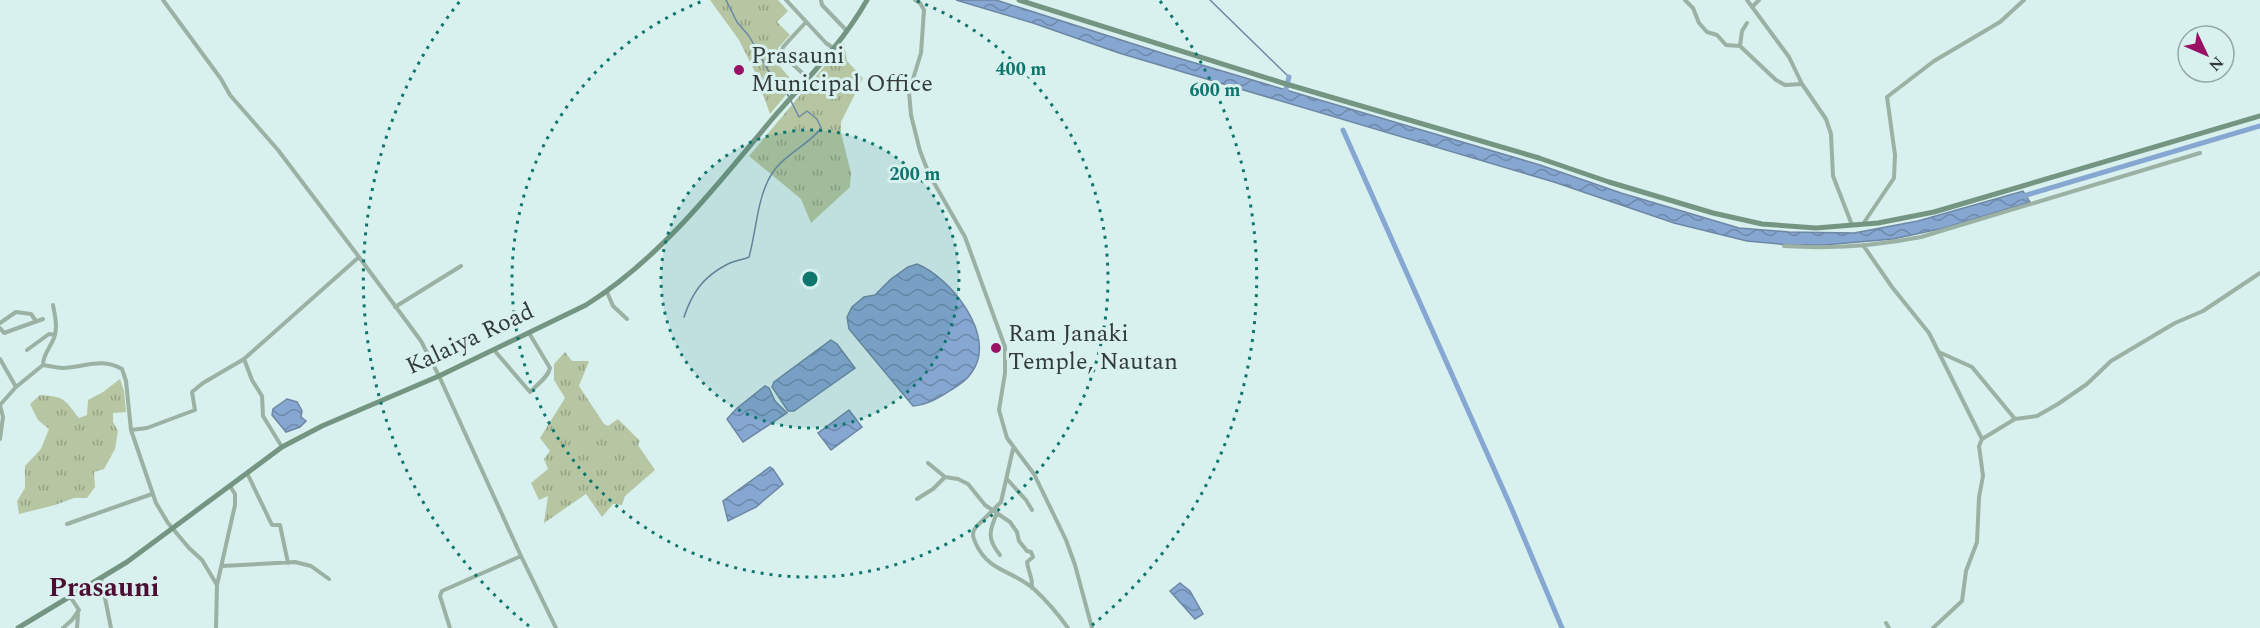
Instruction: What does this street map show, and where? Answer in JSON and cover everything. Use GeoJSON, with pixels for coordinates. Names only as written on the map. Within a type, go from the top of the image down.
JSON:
{"type":"FeatureCollection","features":[{"type":"Feature","properties":{"kind":"main road","name":"Kalaiya Road"},"geometry":{"type":"LineString","coordinates":[[18,628],[101,578],[282,447],[347,414],[439,376],[494,350],[586,305],[607,292],[672,234],[705,200],[847,32],[867,0]]}},
{"type":"Feature","properties":{"kind":"main road"},"geometry":{"type":"LineString","coordinates":[[1019,0],[1713,213],[1762,224],[1815,228],[1878,224],[1934,212],[2260,116]]}},
{"type":"Feature","properties":{"kind":"street"},"geometry":{"type":"LineString","coordinates":[[163,0],[221,79],[230,95],[278,150],[421,341],[520,556],[556,628]]}},
{"type":"Feature","properties":{"kind":"street"},"geometry":{"type":"LineString","coordinates":[[786,0],[825,43],[833,48]]}},
{"type":"Feature","properties":{"kind":"street"},"geometry":{"type":"LineString","coordinates":[[821,0],[829,14],[847,32]]}},
{"type":"Feature","properties":{"kind":"street"},"geometry":{"type":"LineString","coordinates":[[915,0],[924,10],[921,53],[909,92],[911,115],[929,174],[965,237],[1005,347],[1005,373],[999,410],[1007,438],[1034,474],[1066,540],[1076,566],[1092,628]]}},
{"type":"Feature","properties":{"kind":"street"},"geometry":{"type":"LineString","coordinates":[[1685,0],[1693,8],[1699,23],[1707,32],[1717,35],[1730,47],[1740,46],[1776,80],[1785,85],[1802,84]]}},
{"type":"Feature","properties":{"kind":"street"},"geometry":{"type":"LineString","coordinates":[[1748,0],[1789,57],[1802,84],[1826,119],[1831,134],[1833,176],[1852,225]]}},
{"type":"Feature","properties":{"kind":"street"},"geometry":{"type":"LineString","coordinates":[[1752,7],[1760,0]]}},
{"type":"Feature","properties":{"kind":"street"},"geometry":{"type":"LineString","coordinates":[[1863,224],[1894,178],[1895,155],[1887,97],[1934,61],[2000,22],[2024,0]]}},
{"type":"Feature","properties":{"kind":"street"},"geometry":{"type":"LineString","coordinates":[[806,22],[783,47],[781,54],[807,78]]}},
{"type":"Feature","properties":{"kind":"street"},"geometry":{"type":"LineString","coordinates":[[1740,46],[1742,31],[1747,23]]}},
{"type":"Feature","properties":{"kind":"street"},"geometry":{"type":"LineString","coordinates":[[1784,246],[1839,248],[1884,244],[1921,237],[2200,153]]}},
{"type":"Feature","properties":{"kind":"street"},"geometry":{"type":"LineString","coordinates":[[1863,245],[1892,287],[1929,333],[1982,439]]}},
{"type":"Feature","properties":{"kind":"street"},"geometry":{"type":"LineString","coordinates":[[132,430],[147,428],[195,410],[192,392],[244,359],[359,257]]}},
{"type":"Feature","properties":{"kind":"street"},"geometry":{"type":"LineString","coordinates":[[395,307],[461,266]]}},
{"type":"Feature","properties":{"kind":"street"},"geometry":{"type":"LineString","coordinates":[[1933,628],[1962,600],[1964,594],[1966,571],[1977,542],[1978,497],[1983,476],[1979,446],[1982,439],[2015,419],[2037,416],[2058,404],[2087,384],[2111,361],[2175,323],[2203,311],[2260,273]]}},
{"type":"Feature","properties":{"kind":"street"},"geometry":{"type":"LineString","coordinates":[[607,292],[613,306],[627,319]]}},
{"type":"Feature","properties":{"kind":"street"},"geometry":{"type":"LineString","coordinates":[[0,439],[3,417],[0,405],[16,387],[43,365],[44,356],[55,336],[53,305]]}},
{"type":"Feature","properties":{"kind":"street"},"geometry":{"type":"LineString","coordinates":[[0,323],[16,312],[31,314],[36,321]]}},
{"type":"Feature","properties":{"kind":"street"},"geometry":{"type":"LineString","coordinates":[[0,328],[2,335],[43,319]]}},
{"type":"Feature","properties":{"kind":"street"},"geometry":{"type":"LineString","coordinates":[[494,350],[530,392],[550,368],[529,333]]}},
{"type":"Feature","properties":{"kind":"street"},"geometry":{"type":"LineString","coordinates":[[27,351],[49,334],[55,336]]}},
{"type":"Feature","properties":{"kind":"street"},"geometry":{"type":"LineString","coordinates":[[1940,353],[1972,368],[2015,419]]}},
{"type":"Feature","properties":{"kind":"street"},"geometry":{"type":"LineString","coordinates":[[0,359],[16,387]]}},
{"type":"Feature","properties":{"kind":"street"},"geometry":{"type":"LineString","coordinates":[[244,359],[252,380],[262,396],[263,416],[282,447]]}},
{"type":"Feature","properties":{"kind":"street"},"geometry":{"type":"LineString","coordinates":[[43,365],[64,368],[108,362],[122,369],[126,381],[132,430],[161,513],[189,548],[202,560],[217,585]]}},
{"type":"Feature","properties":{"kind":"street"},"geometry":{"type":"LineString","coordinates":[[1013,448],[1001,502],[995,512],[973,531],[973,537],[982,556],[989,563],[1032,588],[1068,628]]}},
{"type":"Feature","properties":{"kind":"street"},"geometry":{"type":"LineString","coordinates":[[928,463],[945,477],[958,479],[968,484],[979,499],[1010,522],[1017,532],[1018,541],[1034,557],[1027,562],[1033,578],[1032,588]]}},
{"type":"Feature","properties":{"kind":"street"},"geometry":{"type":"LineString","coordinates":[[247,472],[272,525],[280,525],[288,563]]}},
{"type":"Feature","properties":{"kind":"street"},"geometry":{"type":"LineString","coordinates":[[917,499],[933,489],[945,477]]}},
{"type":"Feature","properties":{"kind":"street"},"geometry":{"type":"LineString","coordinates":[[1007,479],[1032,510]]}},
{"type":"Feature","properties":{"kind":"street"},"geometry":{"type":"LineString","coordinates":[[216,628],[217,585],[235,505],[235,494],[230,485]]}},
{"type":"Feature","properties":{"kind":"street"},"geometry":{"type":"LineString","coordinates":[[66,524],[153,494]]}},
{"type":"Feature","properties":{"kind":"street"},"geometry":{"type":"LineString","coordinates":[[995,512],[990,536],[993,547],[1000,555]]}},
{"type":"Feature","properties":{"kind":"street"},"geometry":{"type":"LineString","coordinates":[[450,628],[440,596],[442,591],[520,556]]}},
{"type":"Feature","properties":{"kind":"street"},"geometry":{"type":"LineString","coordinates":[[222,566],[288,563],[311,566],[329,579]]}},
{"type":"Feature","properties":{"kind":"street"},"geometry":{"type":"LineString","coordinates":[[101,578],[111,628]]}},
{"type":"Feature","properties":{"kind":"street"},"geometry":{"type":"LineString","coordinates":[[71,597],[78,610],[77,628]]}},
{"type":"Feature","properties":{"kind":"street"},"geometry":{"type":"LineString","coordinates":[[63,628],[78,613]]}},
{"type":"Feature","properties":{"kind":"street"},"geometry":{"type":"LineString","coordinates":[[1886,623],[1889,628]]}},
{"type":"Feature","properties":{"kind":"green space"},"geometry":{"type":"Polygon","coordinates":[[[710,0],[778,0],[788,11],[777,22],[790,35],[778,48],[777,63],[795,84],[770,114],[755,72],[739,40],[710,0]]]}},
{"type":"Feature","properties":{"kind":"green space"},"geometry":{"type":"Polygon","coordinates":[[[844,43],[847,61],[863,78],[841,122],[841,133],[851,173],[850,187],[811,223],[801,199],[749,156],[844,43]]]}},
{"type":"Feature","properties":{"kind":"green space"},"geometry":{"type":"Polygon","coordinates":[[[565,352],[572,361],[589,361],[579,386],[604,424],[608,426],[618,419],[640,441],[638,445],[655,470],[625,496],[622,505],[613,504],[602,517],[586,494],[544,523],[548,496],[539,500],[531,483],[548,469],[544,459],[550,451],[540,438],[565,398],[554,380],[554,364],[565,352]]]}},
{"type":"Feature","properties":{"kind":"green space"},"geometry":{"type":"Polygon","coordinates":[[[120,379],[126,412],[113,413],[113,422],[118,431],[115,449],[104,469],[94,472],[95,487],[87,498],[74,498],[19,514],[17,501],[25,488],[25,466],[41,449],[49,429],[38,420],[30,404],[40,395],[60,398],[79,418],[87,415],[88,400],[120,379]]]}},
{"type":"Feature","properties":{"kind":"water"},"geometry":{"type":"Polygon","coordinates":[[[956,0],[996,0],[1168,55],[1540,165],[1621,193],[1739,228],[1789,232],[1854,233],[1918,221],[2023,191],[2030,202],[1944,228],[1893,239],[1824,245],[1747,241],[1674,223],[1554,182],[1119,53],[1033,23],[956,0]]]}},
{"type":"Feature","properties":{"kind":"water"},"geometry":{"type":"Polygon","coordinates":[[[917,264],[943,281],[956,294],[975,325],[979,342],[978,358],[972,372],[965,380],[937,398],[913,406],[849,329],[847,317],[852,307],[864,297],[875,295],[891,279],[908,267],[917,264]]]}},
{"type":"Feature","properties":{"kind":"water"},"geometry":{"type":"Polygon","coordinates":[[[831,340],[837,344],[855,368],[794,411],[788,411],[772,387],[774,382],[831,340]]]}},
{"type":"Feature","properties":{"kind":"water"},"geometry":{"type":"Polygon","coordinates":[[[765,386],[769,388],[775,401],[787,413],[743,442],[727,419],[765,386]]]}},
{"type":"Feature","properties":{"kind":"water"},"geometry":{"type":"Polygon","coordinates":[[[287,399],[297,402],[302,411],[301,417],[306,421],[300,427],[286,432],[272,415],[273,409],[287,399]]]}},
{"type":"Feature","properties":{"kind":"water"},"geometry":{"type":"Polygon","coordinates":[[[849,410],[862,427],[831,450],[818,433],[849,410]]]}},
{"type":"Feature","properties":{"kind":"water"},"geometry":{"type":"Polygon","coordinates":[[[770,467],[783,484],[756,507],[728,521],[723,501],[770,467]]]}},
{"type":"Feature","properties":{"kind":"water"},"geometry":{"type":"Polygon","coordinates":[[[1180,583],[1190,591],[1203,614],[1195,619],[1170,591],[1180,583]]]}},
{"type":"Feature","properties":{"kind":"waterway"},"geometry":{"type":"LineString","coordinates":[[726,0],[737,22],[749,36],[776,84],[789,97]]}},
{"type":"Feature","properties":{"kind":"waterway"},"geometry":{"type":"LineString","coordinates":[[1210,0],[1289,77]]}},
{"type":"Feature","properties":{"kind":"waterway"},"geometry":{"type":"LineString","coordinates":[[1285,93],[1289,77]]}},
{"type":"Feature","properties":{"kind":"waterway"},"geometry":{"type":"LineString","coordinates":[[684,317],[691,300],[705,280],[726,265],[749,257],[761,199],[770,177],[781,162],[821,128],[817,119],[807,111],[799,117],[791,101]]}},
{"type":"Feature","properties":{"kind":"waterway"},"geometry":{"type":"LineString","coordinates":[[2020,197],[2260,126]]}},
{"type":"Feature","properties":{"kind":"waterway"},"geometry":{"type":"LineString","coordinates":[[1343,130],[1511,507],[1562,628]]}},
{"type":"Feature","properties":{"kind":"place","name":"Prasauni Municipal Office"},"geometry":{"type":"Point","coordinates":[739,70]}},
{"type":"Feature","properties":{"kind":"place","name":"Ram Janaki Temple, Nautan"},"geometry":{"type":"Point","coordinates":[996,348]}},
{"type":"Feature","properties":{"kind":"district","name":"Prasauni"},"geometry":{"type":"Point","coordinates":[104,588]}}]}
